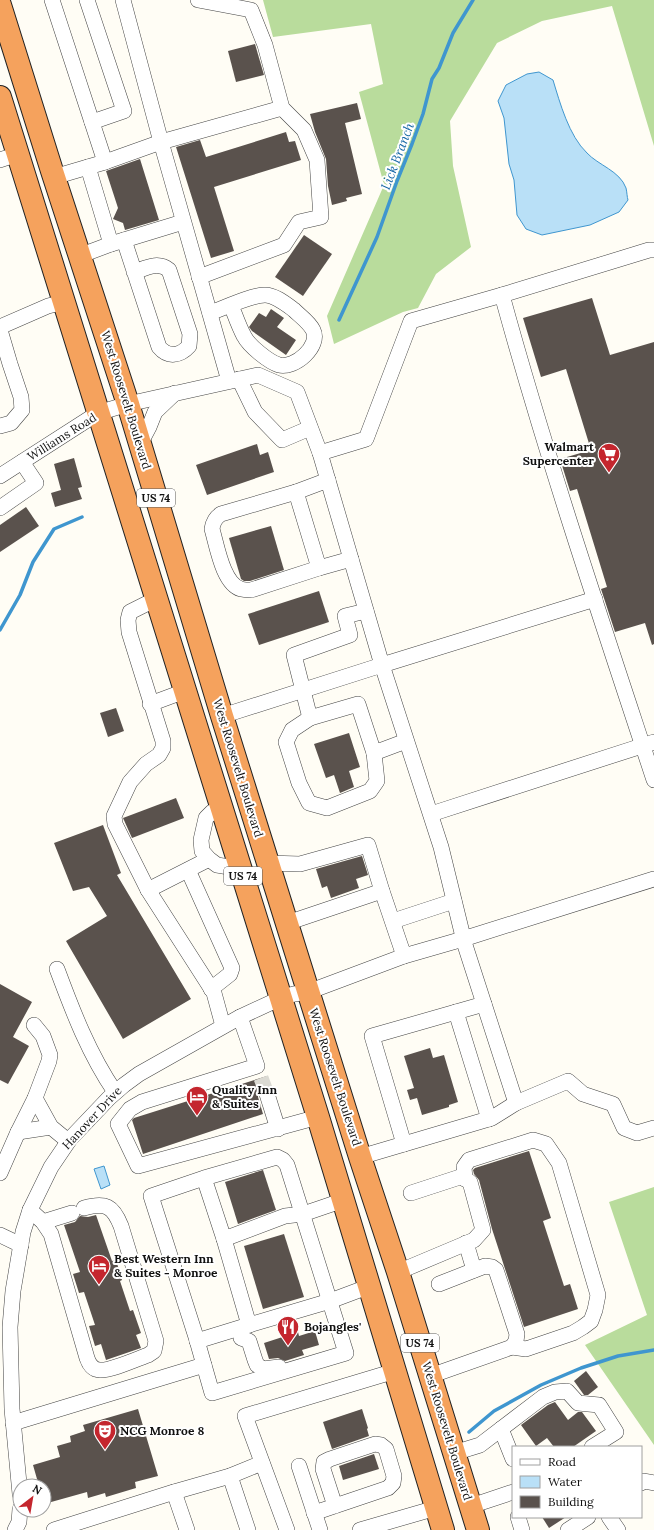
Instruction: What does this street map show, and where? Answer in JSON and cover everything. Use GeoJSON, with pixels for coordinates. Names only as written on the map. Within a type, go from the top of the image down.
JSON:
{"type":"FeatureCollection","features":[{"type":"Feature","properties":{"kind":"highway","name":"West Roosevelt Boulevard"},"geometry":{"type":"LineString","coordinates":[[2,18],[128,404],[222,716],[478,1530]]}},
{"type":"Feature","properties":{"kind":"highway"},"geometry":{"type":"LineString","coordinates":[[0,53],[16,102],[42,166],[65,211]]}},
{"type":"Feature","properties":{"kind":"highway","name":"US 74"},"geometry":{"type":"LineString","coordinates":[[0,97],[9,157],[64,302],[344,1200],[443,1530]]}},
{"type":"Feature","properties":{"kind":"highway"},"geometry":{"type":"LineString","coordinates":[[370,1286],[382,1283],[390,1293],[418,1370],[446,1427]]}},
{"type":"Feature","properties":{"kind":"street"},"geometry":{"type":"LineString","coordinates":[[52,0],[105,162]]}},
{"type":"Feature","properties":{"kind":"street"},"geometry":{"type":"LineString","coordinates":[[87,0],[124,111],[92,122]]}},
{"type":"Feature","properties":{"kind":"street"},"geometry":{"type":"LineString","coordinates":[[122,0],[199,277],[234,380],[255,412],[282,440],[310,428]]}},
{"type":"Feature","properties":{"kind":"street"},"geometry":{"type":"LineString","coordinates":[[198,0],[252,10],[265,44],[282,108],[304,130],[317,160],[320,217],[299,222],[284,245],[199,277]]}},
{"type":"Feature","properties":{"kind":"street"},"geometry":{"type":"LineString","coordinates":[[54,177],[105,162],[161,142],[282,108]]}},
{"type":"Feature","properties":{"kind":"street"},"geometry":{"type":"LineString","coordinates":[[88,167],[117,242],[134,272],[158,347],[162,352],[168,355],[177,355],[185,351],[189,346],[190,334],[169,270],[164,266],[154,265],[134,272]]}},
{"type":"Feature","properties":{"kind":"street"},"geometry":{"type":"LineString","coordinates":[[80,256],[117,242],[184,222]]}},
{"type":"Feature","properties":{"kind":"street"},"geometry":{"type":"LineString","coordinates":[[320,453],[366,439],[411,321],[649,250],[654,250]]}},
{"type":"Feature","properties":{"kind":"street"},"geometry":{"type":"LineString","coordinates":[[210,313],[231,305],[257,296],[266,295],[287,305],[305,320],[313,330],[315,339],[310,348],[296,363],[287,366],[278,365],[254,348],[244,337],[231,305]]}},
{"type":"Feature","properties":{"kind":"street"},"geometry":{"type":"LineString","coordinates":[[502,295],[519,356],[595,599],[648,744],[654,778]]}},
{"type":"Feature","properties":{"kind":"street"},"geometry":{"type":"LineString","coordinates":[[0,426],[11,423],[22,410],[21,397],[0,329],[48,306],[64,302]]}},
{"type":"Feature","properties":{"kind":"street","name":"Williams Road"},"geometry":{"type":"LineString","coordinates":[[0,476],[98,413],[128,404],[258,375],[297,392],[320,453],[382,665],[441,847],[463,940],[516,1102]]}},
{"type":"Feature","properties":{"kind":"street"},"geometry":{"type":"LineString","coordinates":[[140,444],[150,427],[155,412],[175,393]]}},
{"type":"Feature","properties":{"kind":"street"},"geometry":{"type":"LineString","coordinates":[[0,508],[36,483],[22,462]]}},
{"type":"Feature","properties":{"kind":"street"},"geometry":{"type":"LineString","coordinates":[[328,480],[296,492],[221,514],[216,517],[212,529],[226,574],[231,583],[240,589],[250,590],[351,559]]}},
{"type":"Feature","properties":{"kind":"street"},"geometry":{"type":"LineString","coordinates":[[296,492],[319,568]]}},
{"type":"Feature","properties":{"kind":"street"},"geometry":{"type":"LineString","coordinates":[[156,599],[130,612],[128,620],[129,632],[150,704],[163,741],[163,748],[159,755],[146,764],[130,782],[114,816],[115,824],[148,890],[214,994],[223,1026]]}},
{"type":"Feature","properties":{"kind":"street"},"geometry":{"type":"LineString","coordinates":[[222,716],[595,599]]}},
{"type":"Feature","properties":{"kind":"street"},"geometry":{"type":"LineString","coordinates":[[310,718],[294,655],[350,635],[345,616],[366,611]]}},
{"type":"Feature","properties":{"kind":"street"},"geometry":{"type":"LineString","coordinates":[[150,704],[185,691]]}},
{"type":"Feature","properties":{"kind":"street"},"geometry":{"type":"LineString","coordinates":[[358,704],[374,753],[377,781],[370,791],[327,808],[309,803],[299,783],[286,742],[292,730],[310,718],[358,704]]}},
{"type":"Feature","properties":{"kind":"street"},"geometry":{"type":"LineString","coordinates":[[374,753],[406,741]]}},
{"type":"Feature","properties":{"kind":"street"},"geometry":{"type":"LineString","coordinates":[[431,814],[648,744]]}},
{"type":"Feature","properties":{"kind":"street"},"geometry":{"type":"LineString","coordinates":[[222,808],[212,812],[206,818],[202,830],[202,851],[217,865],[241,869]]}},
{"type":"Feature","properties":{"kind":"street"},"geometry":{"type":"LineString","coordinates":[[268,863],[300,864],[368,845],[404,956]]}},
{"type":"Feature","properties":{"kind":"street"},"geometry":{"type":"LineString","coordinates":[[148,890],[209,859]]}},
{"type":"Feature","properties":{"kind":"street"},"geometry":{"type":"LineString","coordinates":[[188,870],[232,968],[230,974],[211,989]]}},
{"type":"Feature","properties":{"kind":"street","name":"Hanover Drive"},"geometry":{"type":"LineString","coordinates":[[18,1478],[13,1423],[10,1327],[6,1301],[30,1210],[51,1167],[68,1140],[115,1092],[139,1074],[223,1026],[281,998],[308,992],[404,956],[463,940],[654,879]]}},
{"type":"Feature","properties":{"kind":"street"},"geometry":{"type":"LineString","coordinates":[[287,923],[382,891]]}},
{"type":"Feature","properties":{"kind":"street"},"geometry":{"type":"LineString","coordinates":[[393,921],[454,901]]}},
{"type":"Feature","properties":{"kind":"street"},"geometry":{"type":"LineString","coordinates":[[57,969],[80,1029],[100,1069],[115,1092]]}},
{"type":"Feature","properties":{"kind":"street"},"geometry":{"type":"LineString","coordinates":[[404,1144],[372,1036],[484,1004]]}},
{"type":"Feature","properties":{"kind":"street"},"geometry":{"type":"LineString","coordinates":[[456,1012],[489,1119]]}},
{"type":"Feature","properties":{"kind":"street"},"geometry":{"type":"LineString","coordinates":[[118,1124],[130,1109],[142,1102],[259,1072],[240,1017]]}},
{"type":"Feature","properties":{"kind":"street"},"geometry":{"type":"LineString","coordinates":[[0,1173],[18,1132],[36,1098],[50,1055],[43,1036],[34,1025]]}},
{"type":"Feature","properties":{"kind":"street"},"geometry":{"type":"LineString","coordinates":[[360,1157],[489,1119],[516,1102],[568,1081],[583,1094],[613,1104],[624,1128],[637,1133],[654,1128]]}},
{"type":"Feature","properties":{"kind":"street"},"geometry":{"type":"LineString","coordinates":[[267,1094],[278,1129]]}},
{"type":"Feature","properties":{"kind":"street"},"geometry":{"type":"LineString","coordinates":[[36,1098],[51,1127],[68,1140]]}},
{"type":"Feature","properties":{"kind":"street"},"geometry":{"type":"LineString","coordinates":[[99,1108],[118,1124],[138,1166],[318,1117]]}},
{"type":"Feature","properties":{"kind":"street"},"geometry":{"type":"LineString","coordinates":[[18,1132],[51,1127]]}},
{"type":"Feature","properties":{"kind":"street"},"geometry":{"type":"LineString","coordinates":[[430,1376],[512,1347],[526,1349],[573,1334],[591,1321],[598,1295],[559,1163],[546,1144],[533,1140],[469,1160],[464,1167],[465,1178]]}},
{"type":"Feature","properties":{"kind":"street"},"geometry":{"type":"LineString","coordinates":[[277,1157],[283,1160],[287,1165],[303,1214],[346,1353],[212,1393],[151,1196],[204,1178],[277,1157]]}},
{"type":"Feature","properties":{"kind":"street"},"geometry":{"type":"LineString","coordinates":[[398,1272],[474,1240],[483,1230],[470,1182],[465,1178],[460,1177],[411,1193]]}},
{"type":"Feature","properties":{"kind":"street"},"geometry":{"type":"LineString","coordinates":[[204,1178],[224,1239],[254,1380]]}},
{"type":"Feature","properties":{"kind":"street"},"geometry":{"type":"LineString","coordinates":[[224,1239],[285,1216],[303,1214],[344,1200]]}},
{"type":"Feature","properties":{"kind":"street"},"geometry":{"type":"LineString","coordinates":[[30,1210],[43,1222],[51,1234],[79,1333],[87,1358],[92,1366],[99,1370],[107,1369],[148,1355],[154,1351],[156,1341],[154,1331],[118,1218],[113,1210],[106,1206],[95,1205],[43,1222]]}},
{"type":"Feature","properties":{"kind":"street"},"geometry":{"type":"LineString","coordinates":[[0,1235],[21,1245]]}},
{"type":"Feature","properties":{"kind":"street"},"geometry":{"type":"LineString","coordinates":[[466,1243],[474,1270]]}},
{"type":"Feature","properties":{"kind":"street"},"geometry":{"type":"LineString","coordinates":[[439,1284],[485,1266],[492,1267],[496,1270],[518,1334],[512,1347]]}},
{"type":"Feature","properties":{"kind":"street"},"geometry":{"type":"LineString","coordinates":[[197,1341],[243,1330],[370,1286]]}},
{"type":"Feature","properties":{"kind":"street"},"geometry":{"type":"LineString","coordinates":[[243,1330],[249,1341],[254,1360],[257,1365],[263,1369],[271,1369],[304,1360],[310,1363]]}},
{"type":"Feature","properties":{"kind":"street"},"geometry":{"type":"LineString","coordinates":[[13,1423],[204,1365]]}},
{"type":"Feature","properties":{"kind":"street"},"geometry":{"type":"LineString","coordinates":[[287,1530],[245,1416],[395,1371]]}},
{"type":"Feature","properties":{"kind":"street"},"geometry":{"type":"LineString","coordinates":[[454,1453],[480,1445],[543,1397],[555,1392],[567,1391],[578,1403],[598,1405],[616,1432],[594,1446]]}},
{"type":"Feature","properties":{"kind":"street"},"geometry":{"type":"LineString","coordinates":[[501,1429],[512,1457]]}},
{"type":"Feature","properties":{"kind":"street"},"geometry":{"type":"LineString","coordinates":[[314,1513],[335,1506],[388,1488],[393,1483],[394,1476],[386,1449],[381,1444],[375,1444],[337,1456],[324,1462],[323,1469],[335,1506]]}},
{"type":"Feature","properties":{"kind":"street"},"geometry":{"type":"LineString","coordinates":[[54,1530],[230,1476],[262,1463]]}},
{"type":"Feature","properties":{"kind":"street"},"geometry":{"type":"LineString","coordinates":[[299,1466],[320,1530]]}},
{"type":"Feature","properties":{"kind":"street"},"geometry":{"type":"LineString","coordinates":[[230,1476],[248,1530]]}},
{"type":"Feature","properties":{"kind":"street"},"geometry":{"type":"LineString","coordinates":[[642,1482],[644,1481],[654,1482]]}},
{"type":"Feature","properties":{"kind":"street"},"geometry":{"type":"LineString","coordinates":[[174,1492],[187,1530]]}},
{"type":"Feature","properties":{"kind":"street"},"geometry":{"type":"LineString","coordinates":[[471,1506],[512,1496]]}},
{"type":"Feature","properties":{"kind":"street"},"geometry":{"type":"LineString","coordinates":[[360,1530],[436,1508]]}},
{"type":"Feature","properties":{"kind":"street"},"geometry":{"type":"LineString","coordinates":[[15,1530],[19,1518]]}},
{"type":"Feature","properties":{"kind":"street"},"geometry":{"type":"LineString","coordinates":[[518,1518],[522,1530]]}},
{"type":"Feature","properties":{"kind":"street"},"geometry":{"type":"LineString","coordinates":[[568,1530],[586,1518]]}},
{"type":"Feature","properties":{"kind":"street"},"geometry":{"type":"LineString","coordinates":[[579,1530],[597,1518]]}},
{"type":"Feature","properties":{"kind":"street"},"geometry":{"type":"LineString","coordinates":[[606,1518],[613,1530]]}},
{"type":"Feature","properties":{"kind":"street"},"geometry":{"type":"LineString","coordinates":[[610,1518],[618,1530]]}},
{"type":"Feature","properties":{"kind":"green space"},"geometry":{"type":"Polygon","coordinates":[[[263,0],[654,0],[654,146],[612,6],[542,21],[497,43],[450,121],[453,166],[471,247],[436,274],[418,308],[403,312],[334,344],[327,316],[384,185],[359,92],[383,84],[371,24],[273,37],[263,0]]]}},
{"type":"Feature","properties":{"kind":"green space"},"geometry":{"type":"Polygon","coordinates":[[[654,1187],[654,1445],[585,1345],[647,1315],[609,1202],[654,1187]]]}},
{"type":"Feature","properties":{"kind":"water"},"geometry":{"type":"Polygon","coordinates":[[[539,72],[553,80],[566,119],[575,138],[587,153],[619,177],[626,188],[628,200],[619,212],[590,225],[542,235],[526,229],[517,215],[514,180],[509,164],[504,118],[498,101],[506,85],[527,74],[539,72]]]}},
{"type":"Feature","properties":{"kind":"water"},"geometry":{"type":"Polygon","coordinates":[[[104,1166],[110,1185],[101,1189],[94,1169],[104,1166]]]}},
{"type":"Feature","properties":{"kind":"building"},"geometry":{"type":"Polygon","coordinates":[[[255,44],[264,75],[236,82],[228,51],[255,44]]]}},
{"type":"Feature","properties":{"kind":"building"},"geometry":{"type":"Polygon","coordinates":[[[357,103],[361,119],[345,123],[362,194],[346,198],[347,201],[332,205],[328,186],[326,159],[315,132],[310,114],[357,103]]]}},
{"type":"Feature","properties":{"kind":"building"},"geometry":{"type":"Polygon","coordinates":[[[286,132],[289,142],[295,141],[301,160],[214,187],[234,251],[211,258],[176,147],[200,140],[206,157],[286,132]]]}},
{"type":"Feature","properties":{"kind":"building"},"geometry":{"type":"Polygon","coordinates":[[[140,159],[159,220],[125,230],[123,223],[113,219],[118,208],[106,171],[140,159]]]}},
{"type":"Feature","properties":{"kind":"building"},"geometry":{"type":"Polygon","coordinates":[[[304,235],[332,254],[303,296],[275,277],[304,235]]]}},
{"type":"Feature","properties":{"kind":"building","name":"Walmart Supercenter"},"geometry":{"type":"Polygon","coordinates":[[[592,298],[610,355],[654,342],[654,644],[652,645],[645,623],[615,632],[601,589],[607,587],[577,489],[570,491],[560,459],[591,450],[566,369],[541,377],[523,318],[592,298]]]}},
{"type":"Feature","properties":{"kind":"building"},"geometry":{"type":"Polygon","coordinates":[[[271,309],[284,318],[277,327],[296,340],[286,355],[252,331],[249,327],[259,313],[266,317],[271,309]]]}},
{"type":"Feature","properties":{"kind":"building"},"geometry":{"type":"Polygon","coordinates":[[[257,444],[260,455],[268,452],[274,472],[207,495],[196,465],[257,444]]]}},
{"type":"Feature","properties":{"kind":"building"},"geometry":{"type":"Polygon","coordinates":[[[74,458],[82,487],[78,488],[82,499],[55,507],[51,493],[61,490],[54,464],[74,458]]]}},
{"type":"Feature","properties":{"kind":"building"},"geometry":{"type":"Polygon","coordinates":[[[26,507],[39,526],[0,552],[0,525],[26,507]]]}},
{"type":"Feature","properties":{"kind":"building"},"geometry":{"type":"Polygon","coordinates":[[[271,526],[284,570],[250,581],[244,581],[241,579],[229,538],[271,526]]]}},
{"type":"Feature","properties":{"kind":"building"},"geometry":{"type":"Polygon","coordinates":[[[319,591],[329,622],[259,645],[248,614],[319,591]]]}},
{"type":"Feature","properties":{"kind":"building"},"geometry":{"type":"Polygon","coordinates":[[[116,708],[124,731],[108,737],[100,713],[116,708]]]}},
{"type":"Feature","properties":{"kind":"building"},"geometry":{"type":"Polygon","coordinates":[[[349,733],[360,767],[349,771],[354,787],[340,793],[334,775],[326,778],[314,744],[349,733]]]}},
{"type":"Feature","properties":{"kind":"building"},"geometry":{"type":"Polygon","coordinates":[[[176,798],[184,818],[132,838],[123,818],[176,798]]]}},
{"type":"Feature","properties":{"kind":"building"},"geometry":{"type":"Polygon","coordinates":[[[103,825],[121,873],[117,875],[191,999],[123,1039],[66,941],[107,916],[89,887],[73,891],[54,843],[103,825]]]}},
{"type":"Feature","properties":{"kind":"building"},"geometry":{"type":"Polygon","coordinates":[[[362,856],[368,875],[356,879],[359,888],[331,898],[327,886],[322,888],[316,869],[362,856]]]}},
{"type":"Feature","properties":{"kind":"building"},"geometry":{"type":"Polygon","coordinates":[[[0,984],[32,1002],[13,1037],[29,1046],[8,1084],[0,1080],[0,984]]]}},
{"type":"Feature","properties":{"kind":"building"},"geometry":{"type":"Polygon","coordinates":[[[430,1048],[433,1058],[444,1055],[458,1102],[449,1105],[449,1107],[422,1115],[417,1098],[410,1100],[407,1090],[414,1088],[404,1056],[430,1048]]]}},
{"type":"Feature","properties":{"kind":"building","name":"Quality Inn & Suites"},"geometry":{"type":"Polygon","coordinates":[[[267,1076],[270,1086],[260,1088],[258,1092],[263,1114],[143,1154],[132,1120],[134,1118],[267,1076]]]}},
{"type":"Feature","properties":{"kind":"building"},"geometry":{"type":"Polygon","coordinates":[[[529,1151],[551,1218],[543,1221],[564,1286],[570,1284],[578,1309],[524,1327],[492,1229],[479,1180],[474,1174],[473,1170],[475,1168],[529,1151]]]}},
{"type":"Feature","properties":{"kind":"building"},"geometry":{"type":"Polygon","coordinates":[[[263,1170],[276,1210],[238,1224],[225,1182],[263,1170]]]}},
{"type":"Feature","properties":{"kind":"building","name":"Best Western Inn & Suites - Monroe"},"geometry":{"type":"Polygon","coordinates":[[[96,1215],[112,1261],[116,1260],[122,1280],[120,1281],[130,1311],[133,1310],[141,1333],[136,1335],[141,1348],[106,1360],[101,1344],[95,1346],[89,1326],[95,1325],[84,1292],[79,1293],[73,1274],[80,1272],[64,1225],[75,1222],[80,1216],[88,1217],[96,1215]]]}},
{"type":"Feature","properties":{"kind":"building"},"geometry":{"type":"Polygon","coordinates":[[[284,1234],[304,1297],[263,1309],[244,1246],[284,1234]]]}},
{"type":"Feature","properties":{"kind":"building","name":"Bojangles'"},"geometry":{"type":"Polygon","coordinates":[[[315,1331],[319,1345],[302,1350],[304,1355],[285,1361],[278,1358],[269,1359],[264,1343],[298,1332],[299,1336],[315,1331]]]}},
{"type":"Feature","properties":{"kind":"building"},"geometry":{"type":"Polygon","coordinates":[[[586,1371],[598,1387],[588,1395],[584,1395],[574,1381],[586,1371]]]}},
{"type":"Feature","properties":{"kind":"building"},"geometry":{"type":"Polygon","coordinates":[[[555,1402],[568,1420],[578,1412],[582,1412],[596,1431],[574,1446],[553,1446],[547,1438],[536,1446],[521,1425],[548,1405],[555,1402]]]}},
{"type":"Feature","properties":{"kind":"building","name":"NCG Monroe 8"},"geometry":{"type":"Polygon","coordinates":[[[138,1409],[158,1476],[135,1482],[136,1488],[106,1497],[105,1493],[88,1498],[87,1492],[52,1502],[52,1478],[37,1478],[33,1465],[60,1457],[57,1446],[71,1442],[70,1436],[85,1431],[83,1425],[138,1409]]]}},
{"type":"Feature","properties":{"kind":"building"},"geometry":{"type":"Polygon","coordinates":[[[362,1409],[369,1436],[332,1449],[323,1422],[362,1409]]]}},
{"type":"Feature","properties":{"kind":"building"},"geometry":{"type":"Polygon","coordinates":[[[374,1454],[379,1469],[343,1480],[339,1466],[374,1454]]]}},
{"type":"Feature","properties":{"kind":"building"},"geometry":{"type":"Polygon","coordinates":[[[543,1518],[564,1518],[549,1528],[543,1518]]]}},
{"type":"Feature","properties":{"kind":"waterway","name":"Lick Branch"},"geometry":{"type":"LineString","coordinates":[[339,320],[377,237],[423,114],[432,79],[439,68],[453,33],[473,0]]}},
{"type":"Feature","properties":{"kind":"waterway","name":"Lick Branch"},"geometry":{"type":"LineString","coordinates":[[0,630],[20,595],[33,562],[54,529],[82,517]]}},
{"type":"Feature","properties":{"kind":"waterway"},"geometry":{"type":"LineString","coordinates":[[469,1432],[494,1411],[541,1385],[581,1368],[618,1356],[654,1350]]}},
{"type":"Feature","properties":{"kind":"tunnel"},"geometry":{"type":"LineString","coordinates":[[261,1078],[267,1094]]}},
{"type":"Feature","properties":{"kind":"place","name":"Walmart Supercenter"},"geometry":{"type":"Point","coordinates":[609,474]}},
{"type":"Feature","properties":{"kind":"place","name":"Quality Inn & Suites"},"geometry":{"type":"Point","coordinates":[197,1116]}},
{"type":"Feature","properties":{"kind":"place","name":"Best Western Inn & Suites - Monroe"},"geometry":{"type":"Point","coordinates":[99,1286]}},
{"type":"Feature","properties":{"kind":"place","name":"Bojangles'"},"geometry":{"type":"Point","coordinates":[288,1346]}},
{"type":"Feature","properties":{"kind":"place","name":"NCG Monroe 8"},"geometry":{"type":"Point","coordinates":[105,1450]}}]}
